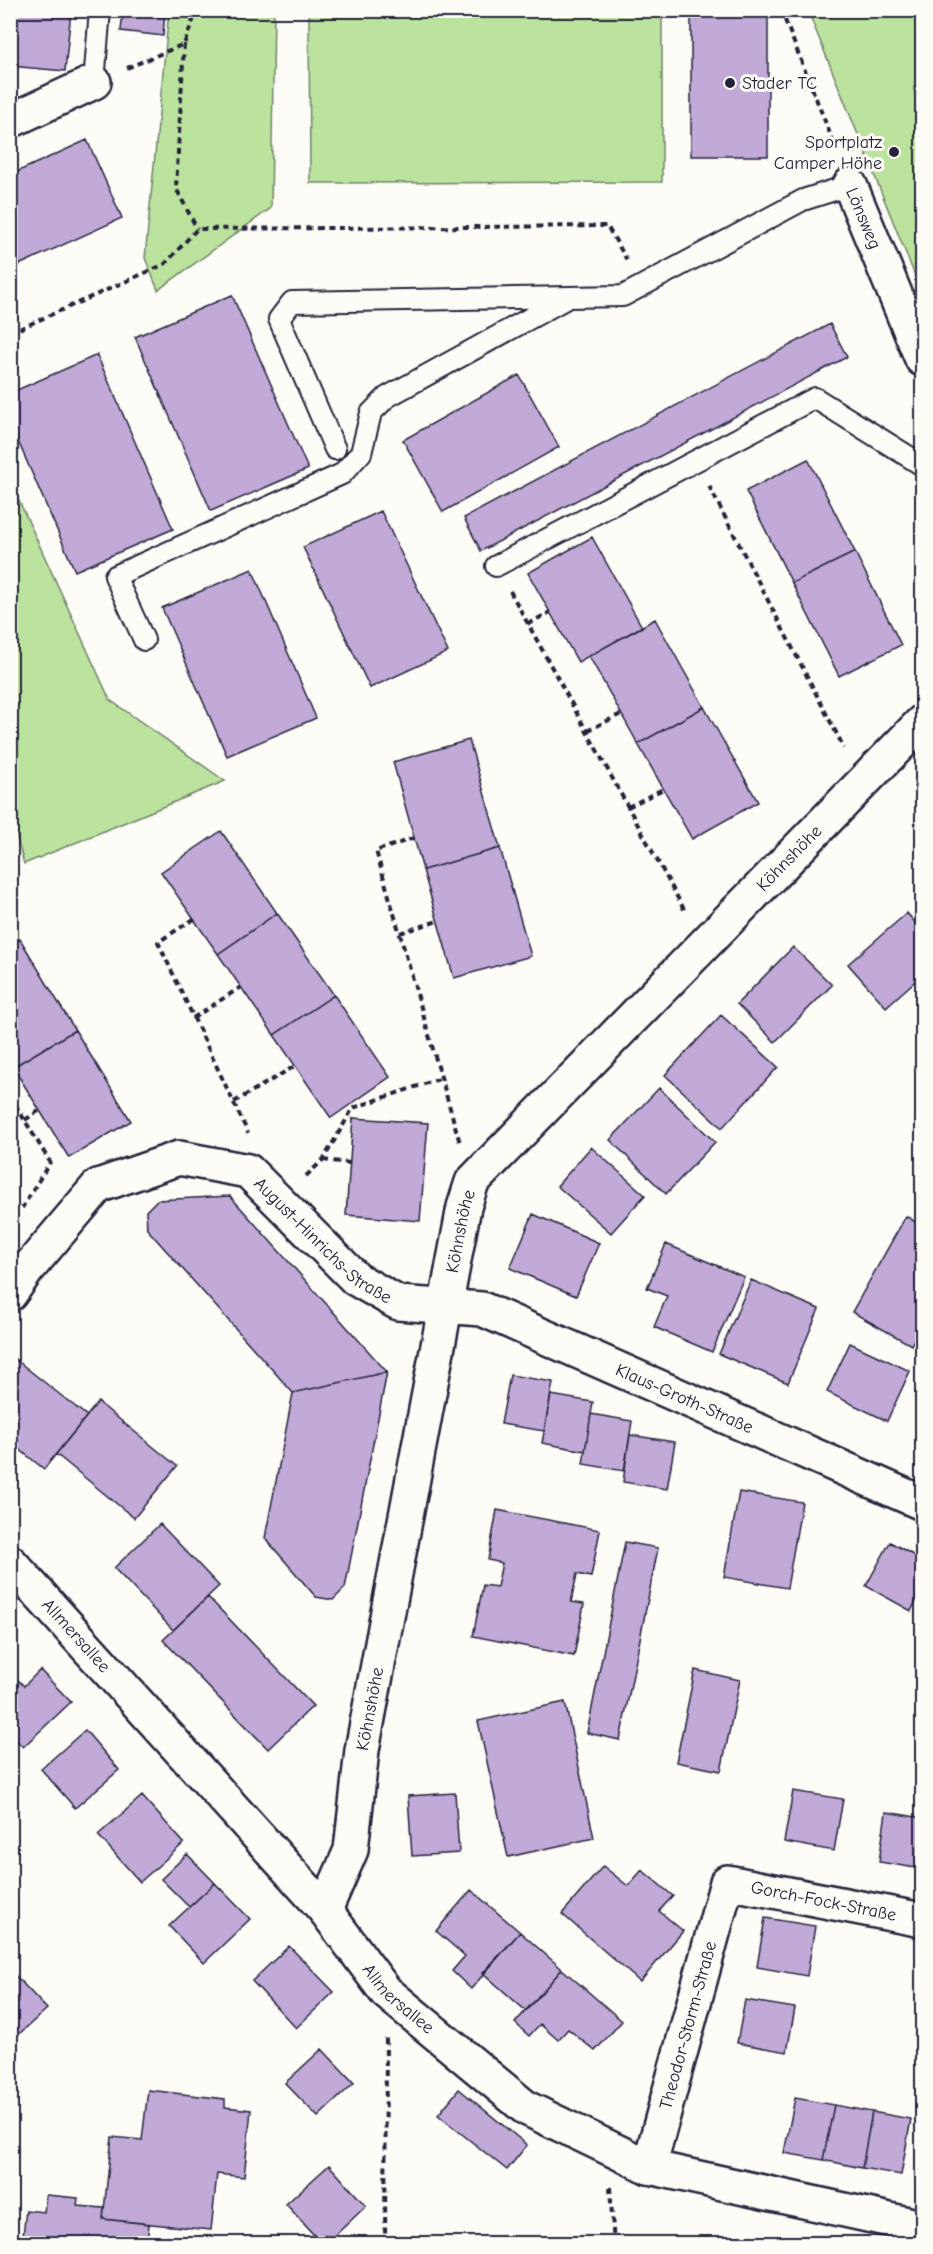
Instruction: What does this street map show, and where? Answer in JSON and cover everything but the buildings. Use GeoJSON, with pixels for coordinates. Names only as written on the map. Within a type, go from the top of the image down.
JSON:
{"type":"FeatureCollection","features":[{"type":"Feature","properties":{"kind":"street"},"geometry":{"type":"LineString","coordinates":[[10,121],[94,82]]}},
{"type":"Feature","properties":{"kind":"street","name":"Lönsweg"},"geometry":{"type":"LineString","coordinates":[[850,185],[922,359]]}},
{"type":"Feature","properties":{"kind":"street","name":"Köhnshöhe"},"geometry":{"type":"LineString","coordinates":[[325,1910],[351,1850],[362,1750],[464,1208],[472,1182],[863,785],[922,722]]}},
{"type":"Feature","properties":{"kind":"street","name":"August-Hinrichs-Straße"},"geometry":{"type":"LineString","coordinates":[[10,1294],[27,1270],[98,1186],[179,1158],[248,1171],[356,1279],[398,1303],[446,1306]]}},
{"type":"Feature","properties":{"kind":"street","name":"Klaus-Groth-Straße"},"geometry":{"type":"LineString","coordinates":[[446,1306],[482,1309],[920,1494]]}},
{"type":"Feature","properties":{"kind":"street","name":"Allmersallee"},"geometry":{"type":"LineString","coordinates":[[10,1562],[325,1910],[386,1992],[526,2108],[649,2167],[922,2227]]}},
{"type":"Feature","properties":{"kind":"street","name":"Gorch-Fock-Straße"},"geometry":{"type":"LineString","coordinates":[[727,1882],[922,1920]]}},
{"type":"Feature","properties":{"kind":"street","name":"Theodor-Storm-Straße"},"geometry":{"type":"LineString","coordinates":[[649,2167],[727,1882]]}},
{"type":"Feature","properties":{"kind":"lane"},"geometry":{"type":"LineString","coordinates":[[94,82],[100,10]]}},
{"type":"Feature","properties":{"kind":"lane"},"geometry":{"type":"LineString","coordinates":[[335,448],[279,319],[292,302],[623,296],[803,200],[850,185]]}},
{"type":"Feature","properties":{"kind":"lane"},"geometry":{"type":"LineString","coordinates":[[144,640],[115,576],[342,474],[361,453],[371,413],[387,397],[567,298]]}},
{"type":"Feature","properties":{"kind":"lane"},"geometry":{"type":"LineString","coordinates":[[496,566],[814,398],[922,465]]}},
{"type":"Feature","properties":{"kind":"path"},"geometry":{"type":"LineString","coordinates":[[196,10],[184,44],[176,188],[197,229]]}},
{"type":"Feature","properties":{"kind":"path","name":"Lönsweg"},"geometry":{"type":"LineString","coordinates":[[781,10],[850,185]]}},
{"type":"Feature","properties":{"kind":"path"},"geometry":{"type":"LineString","coordinates":[[94,82],[184,44]]}},
{"type":"Feature","properties":{"kind":"path"},"geometry":{"type":"LineString","coordinates":[[10,333],[165,264],[197,229],[607,226],[642,286]]}},
{"type":"Feature","properties":{"kind":"path"},"geometry":{"type":"LineString","coordinates":[[696,461],[863,785]]}},
{"type":"Feature","properties":{"kind":"path"},"geometry":{"type":"LineString","coordinates":[[496,566],[704,946]]}},
{"type":"Feature","properties":{"kind":"path"},"geometry":{"type":"LineString","coordinates":[[528,624],[550,612]]}},
{"type":"Feature","properties":{"kind":"path"},"geometry":{"type":"LineString","coordinates":[[587,732],[621,714]]}},
{"type":"Feature","properties":{"kind":"path"},"geometry":{"type":"LineString","coordinates":[[628,807],[663,789]]}},
{"type":"Feature","properties":{"kind":"path"},"geometry":{"type":"LineString","coordinates":[[414,838],[376,851],[472,1182]]}},
{"type":"Feature","properties":{"kind":"path"},"geometry":{"type":"LineString","coordinates":[[194,919],[158,942],[253,1144],[248,1171]]}},
{"type":"Feature","properties":{"kind":"path"},"geometry":{"type":"LineString","coordinates":[[400,933],[438,921]]}},
{"type":"Feature","properties":{"kind":"path"},"geometry":{"type":"LineString","coordinates":[[194,1018],[241,987]]}},
{"type":"Feature","properties":{"kind":"path"},"geometry":{"type":"LineString","coordinates":[[234,1102],[295,1066]]}},
{"type":"Feature","properties":{"kind":"path"},"geometry":{"type":"LineString","coordinates":[[279,1202],[323,1160],[353,1108],[442,1078]]}},
{"type":"Feature","properties":{"kind":"path"},"geometry":{"type":"LineString","coordinates":[[10,1096],[50,1162],[22,1208]]}},
{"type":"Feature","properties":{"kind":"path"},"geometry":{"type":"LineString","coordinates":[[25,1120],[40,1110]]}},
{"type":"Feature","properties":{"kind":"path"},"geometry":{"type":"LineString","coordinates":[[323,1160],[350,1163]]}},
{"type":"Feature","properties":{"kind":"path"},"geometry":{"type":"LineString","coordinates":[[386,1992],[386,2244]]}},
{"type":"Feature","properties":{"kind":"path"},"geometry":{"type":"LineString","coordinates":[[607,2147],[614,2244]]}},
{"type":"Feature","properties":{"kind":"green space"},"geometry":{"type":"Polygon","coordinates":[[[169,11],[274,11],[271,208],[158,290],[145,258],[169,11]]]}},
{"type":"Feature","properties":{"kind":"green space"},"geometry":{"type":"Polygon","coordinates":[[[309,11],[662,11],[662,182],[310,183],[309,11]]]}},
{"type":"Feature","properties":{"kind":"green space","name":"Sportplatz Camper Höhe"},"geometry":{"type":"Polygon","coordinates":[[[808,11],[922,11],[922,293],[808,11]]]}},
{"type":"Feature","properties":{"kind":"green space"},"geometry":{"type":"Polygon","coordinates":[[[10,481],[110,700],[225,781],[24,864],[10,813],[10,481]]]}},
{"type":"Feature","properties":{"kind":"place","name":"Stader TC"},"geometry":{"type":"Point","coordinates":[730,83]}},
{"type":"Feature","properties":{"kind":"place","name":"Sportplatz Camper Höhe"},"geometry":{"type":"Point","coordinates":[894,152]}}]}
